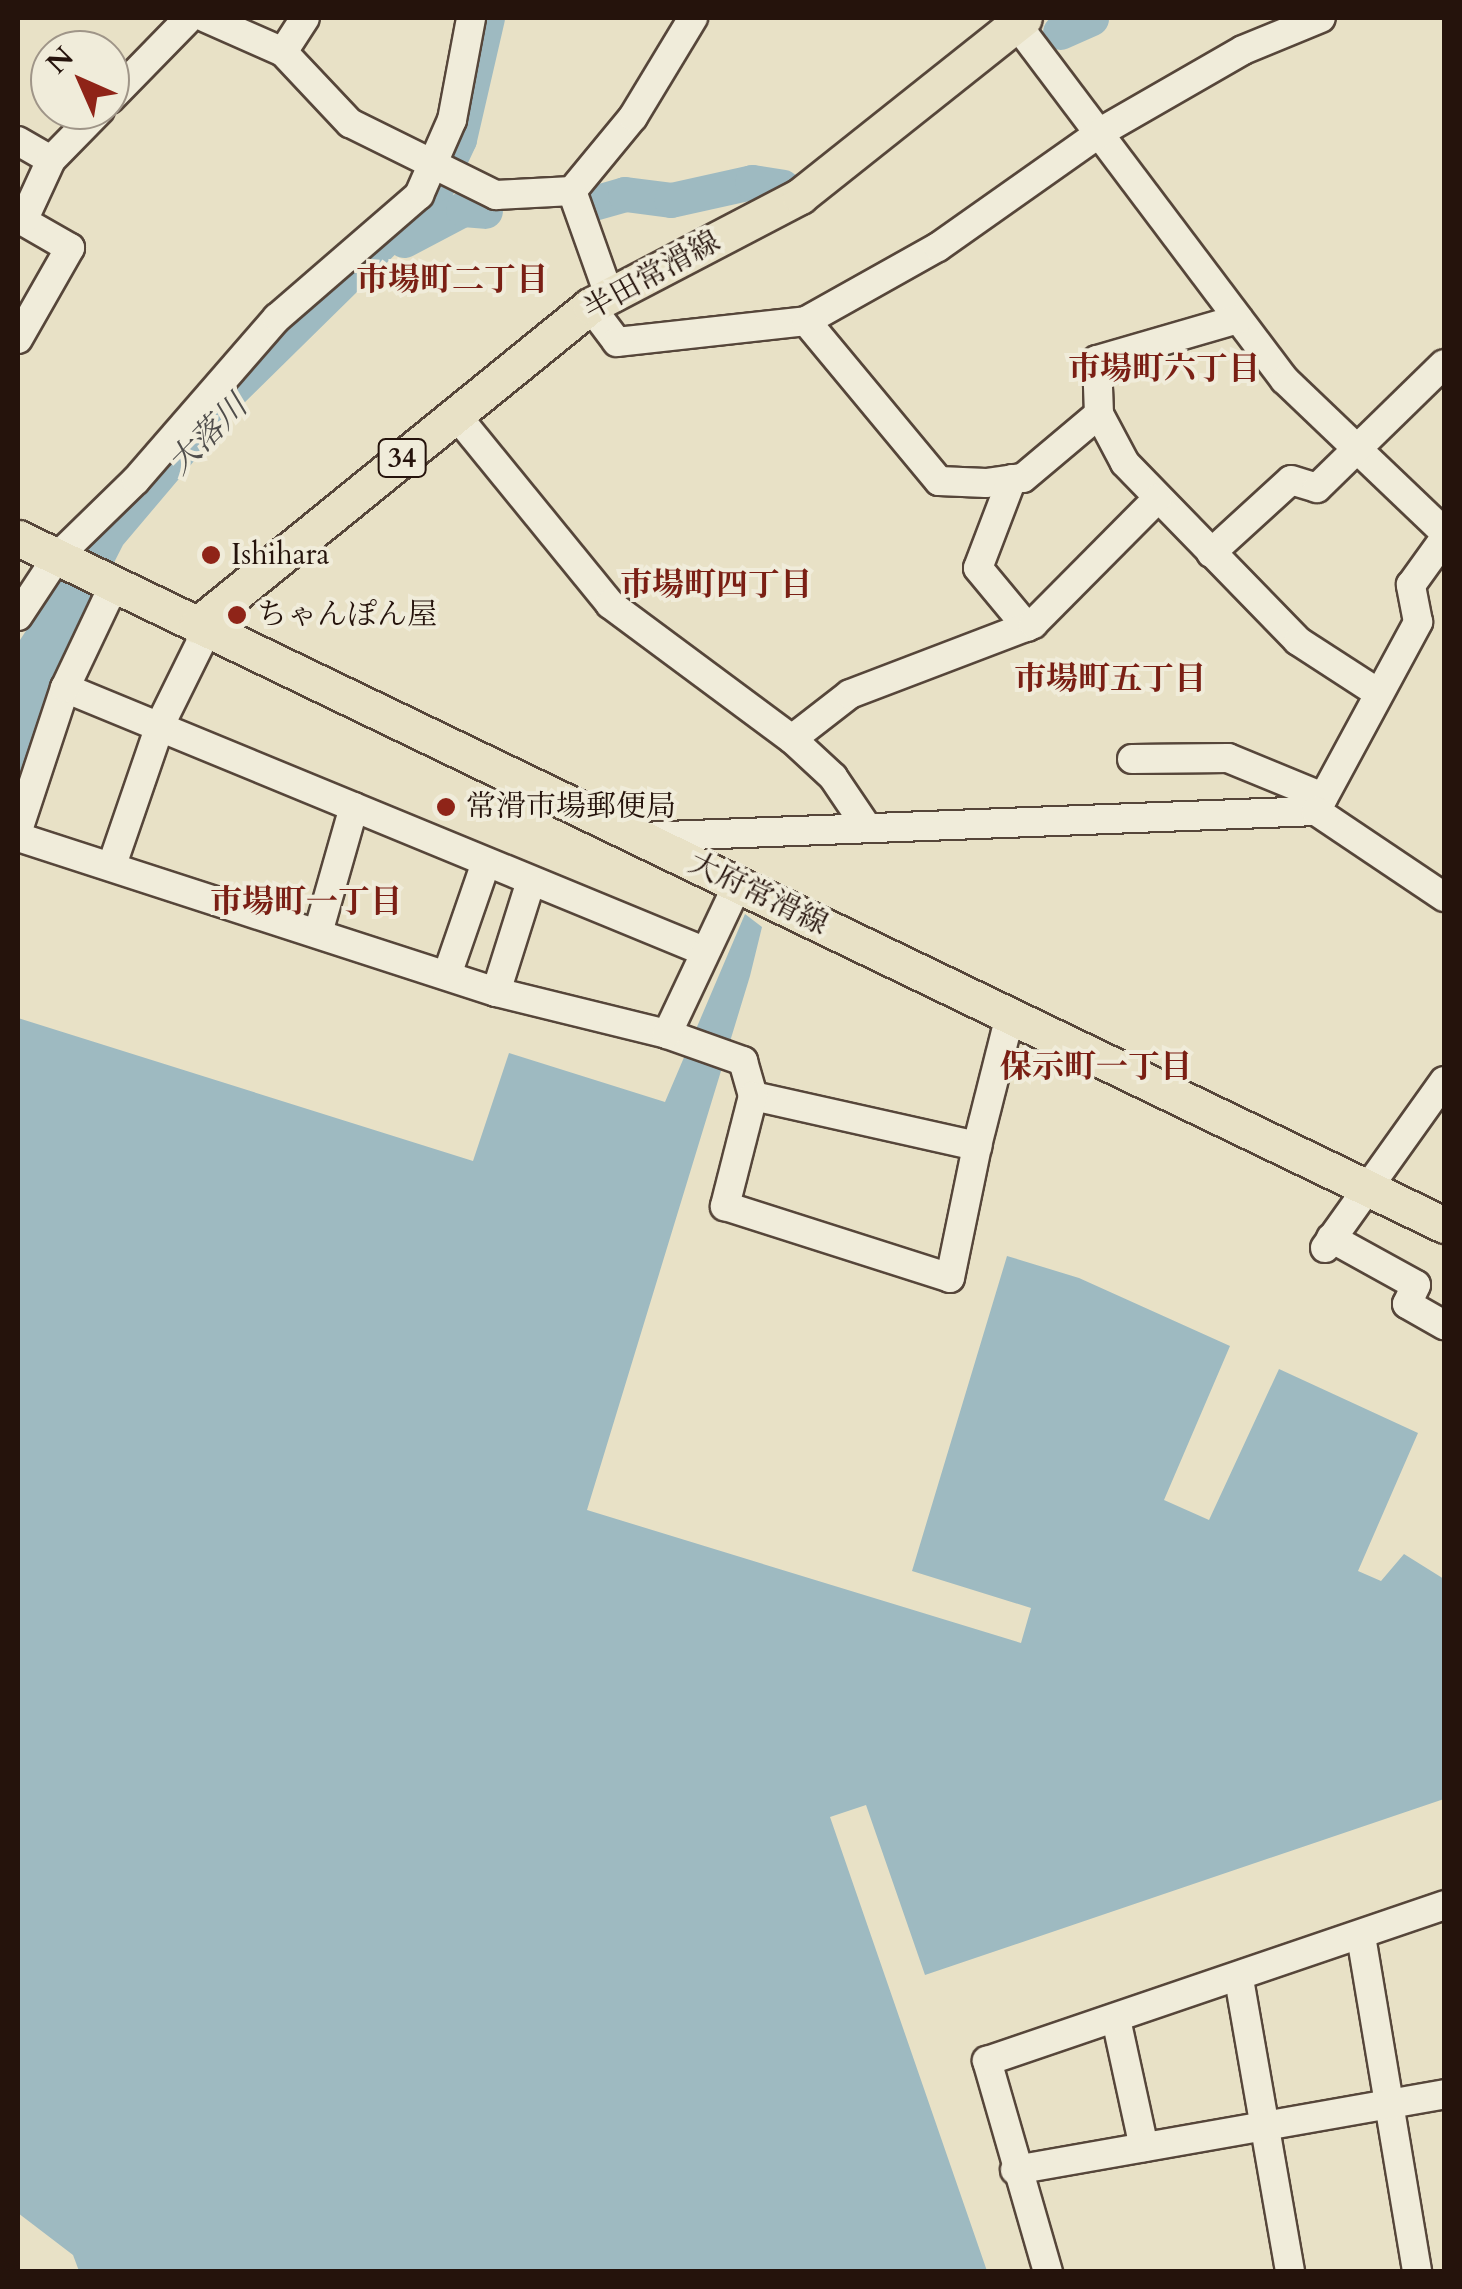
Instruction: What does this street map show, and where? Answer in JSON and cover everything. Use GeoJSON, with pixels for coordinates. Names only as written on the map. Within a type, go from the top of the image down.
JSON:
{"type":"FeatureCollection","features":[{"type":"Feature","properties":{"kind":"main road","name":"半田常滑線"},"geometry":{"type":"LineString","coordinates":[[202,627],[599,300],[800,196],[1018,20]]}},
{"type":"Feature","properties":{"kind":"main road","name":"大府常滑線"},"geometry":{"type":"LineString","coordinates":[[18,538],[1444,1225]]}},
{"type":"Feature","properties":{"kind":"street"},"geometry":{"type":"LineString","coordinates":[[130,78],[189,18]]}},
{"type":"Feature","properties":{"kind":"street"},"geometry":{"type":"LineString","coordinates":[[206,18],[283,52],[350,123],[496,194],[572,191],[633,117],[693,18]]}},
{"type":"Feature","properties":{"kind":"street"},"geometry":{"type":"LineString","coordinates":[[283,52],[304,18]]}},
{"type":"Feature","properties":{"kind":"street"},"geometry":{"type":"LineString","coordinates":[[18,616],[62,560],[277,318],[393,224],[444,172],[472,18]]}},
{"type":"Feature","properties":{"kind":"street"},"geometry":{"type":"LineString","coordinates":[[572,191],[599,300],[618,342],[806,320],[938,247],[1104,130],[1243,50],[1321,18]]}},
{"type":"Feature","properties":{"kind":"street"},"geometry":{"type":"LineString","coordinates":[[1018,20],[1104,130],[1285,380],[1444,536],[1411,585],[1418,622],[1319,804]]}},
{"type":"Feature","properties":{"kind":"street"},"geometry":{"type":"LineString","coordinates":[[18,339],[70,248],[23,222],[51,160],[80,130]]}},
{"type":"Feature","properties":{"kind":"street"},"geometry":{"type":"LineString","coordinates":[[18,141],[51,160]]}},
{"type":"Feature","properties":{"kind":"street"},"geometry":{"type":"LineString","coordinates":[[1238,319],[1097,360],[1100,414],[1125,463],[1298,641],[1378,693]]}},
{"type":"Feature","properties":{"kind":"street"},"geometry":{"type":"LineString","coordinates":[[806,320],[939,481],[1012,479]]}},
{"type":"Feature","properties":{"kind":"street"},"geometry":{"type":"LineString","coordinates":[[1211,553],[1291,480],[1317,488],[1444,364]]}},
{"type":"Feature","properties":{"kind":"street"},"geometry":{"type":"LineString","coordinates":[[456,414],[610,604],[792,739],[833,776],[866,826]]}},
{"type":"Feature","properties":{"kind":"street"},"geometry":{"type":"LineString","coordinates":[[1027,626],[978,568],[1012,479],[1100,414]]}},
{"type":"Feature","properties":{"kind":"street"},"geometry":{"type":"LineString","coordinates":[[792,739],[850,694],[1027,626],[1158,498]]}},
{"type":"Feature","properties":{"kind":"street"},"geometry":{"type":"LineString","coordinates":[[108,584],[65,688],[18,833],[496,992],[666,1034],[743,1061],[753,1096],[725,1206],[950,1278],[977,1146],[1010,1016]]}},
{"type":"Feature","properties":{"kind":"street"},"geometry":{"type":"LineString","coordinates":[[112,866],[161,723],[202,627]]}},
{"type":"Feature","properties":{"kind":"street"},"geometry":{"type":"LineString","coordinates":[[65,688],[161,723],[530,884],[701,950]]}},
{"type":"Feature","properties":{"kind":"street"},"geometry":{"type":"LineString","coordinates":[[1132,758],[1228,758],[1319,804],[1444,898]]}},
{"type":"Feature","properties":{"kind":"street"},"geometry":{"type":"LineString","coordinates":[[638,837],[1319,804]]}},
{"type":"Feature","properties":{"kind":"street"},"geometry":{"type":"LineString","coordinates":[[318,933],[354,807]]}},
{"type":"Feature","properties":{"kind":"street"},"geometry":{"type":"LineString","coordinates":[[446,975],[486,865]]}},
{"type":"Feature","properties":{"kind":"street"},"geometry":{"type":"LineString","coordinates":[[496,992],[530,884]]}},
{"type":"Feature","properties":{"kind":"street"},"geometry":{"type":"LineString","coordinates":[[666,1034],[701,950],[738,884]]}},
{"type":"Feature","properties":{"kind":"street"},"geometry":{"type":"LineString","coordinates":[[1444,1081],[1363,1186],[1328,1243],[1416,1285],[1407,1304],[1444,1325]]}},
{"type":"Feature","properties":{"kind":"street"},"geometry":{"type":"LineString","coordinates":[[753,1096],[977,1146]]}},
{"type":"Feature","properties":{"kind":"street"},"geometry":{"type":"LineString","coordinates":[[1048,2272],[1015,2170],[988,2061],[1240,1979],[1444,1905]]}},
{"type":"Feature","properties":{"kind":"street"},"geometry":{"type":"LineString","coordinates":[[1361,1936],[1417,2272]]}},
{"type":"Feature","properties":{"kind":"street"},"geometry":{"type":"LineString","coordinates":[[1240,1979],[1290,2272]]}},
{"type":"Feature","properties":{"kind":"street"},"geometry":{"type":"LineString","coordinates":[[1116,2019],[1144,2147]]}},
{"type":"Feature","properties":{"kind":"street"},"geometry":{"type":"LineString","coordinates":[[1015,2170],[1444,2094]]}},
{"type":"Feature","properties":{"kind":"water"},"geometry":{"type":"Polygon","coordinates":[[[436,187],[431,214],[444,217],[417,233],[238,409],[123,545],[54,680],[18,801],[18,643],[82,545],[282,322],[436,187]]]}},
{"type":"Feature","properties":{"kind":"water"},"geometry":{"type":"Polygon","coordinates":[[[745,914],[762,927],[750,976],[587,1510],[1021,1643],[1031,1608],[912,1571],[1007,1256],[1079,1278],[1230,1346],[1164,1500],[1209,1520],[1279,1369],[1418,1433],[1358,1571],[1381,1581],[1404,1554],[1444,1579],[1444,1799],[925,1975],[866,1805],[830,1817],[987,2271],[79,2271],[73,2255],[18,2213],[18,1018],[473,1161],[509,1053],[665,1102],[745,914]]]}},
{"type":"Feature","properties":{"kind":"waterway"},"geometry":{"type":"LineString","coordinates":[[432,197],[459,139],[487,18]]}},
{"type":"Feature","properties":{"kind":"waterway","name":"大落川"},"geometry":{"type":"LineString","coordinates":[[1060,32],[1091,18]]}},
{"type":"Feature","properties":{"kind":"waterway","name":"大落川"},"geometry":{"type":"LineString","coordinates":[[590,204],[625,194],[671,200],[752,182],[783,187]]}},
{"type":"Feature","properties":{"kind":"waterway","name":"大落川"},"geometry":{"type":"LineString","coordinates":[[404,240],[463,209],[485,211]]}},
{"type":"Feature","properties":{"kind":"place","name":"Ishihara"},"geometry":{"type":"Point","coordinates":[211,555]}},
{"type":"Feature","properties":{"kind":"place","name":"ちゃんぽん屋"},"geometry":{"type":"Point","coordinates":[237,615]}},
{"type":"Feature","properties":{"kind":"place","name":"常滑市場郵便局"},"geometry":{"type":"Point","coordinates":[446,807]}},
{"type":"Feature","properties":{"kind":"district","name":"市場町二丁目"},"geometry":{"type":"Point","coordinates":[452,280]}},
{"type":"Feature","properties":{"kind":"district","name":"市場町六丁目"},"geometry":{"type":"Point","coordinates":[1164,369]}},
{"type":"Feature","properties":{"kind":"district","name":"市場町四丁目"},"geometry":{"type":"Point","coordinates":[716,585]}},
{"type":"Feature","properties":{"kind":"district","name":"市場町五丁目"},"geometry":{"type":"Point","coordinates":[1110,679]}},
{"type":"Feature","properties":{"kind":"district","name":"市場町一丁目"},"geometry":{"type":"Point","coordinates":[306,902]}},
{"type":"Feature","properties":{"kind":"district","name":"保示町一丁目"},"geometry":{"type":"Point","coordinates":[1096,1067]}}]}
